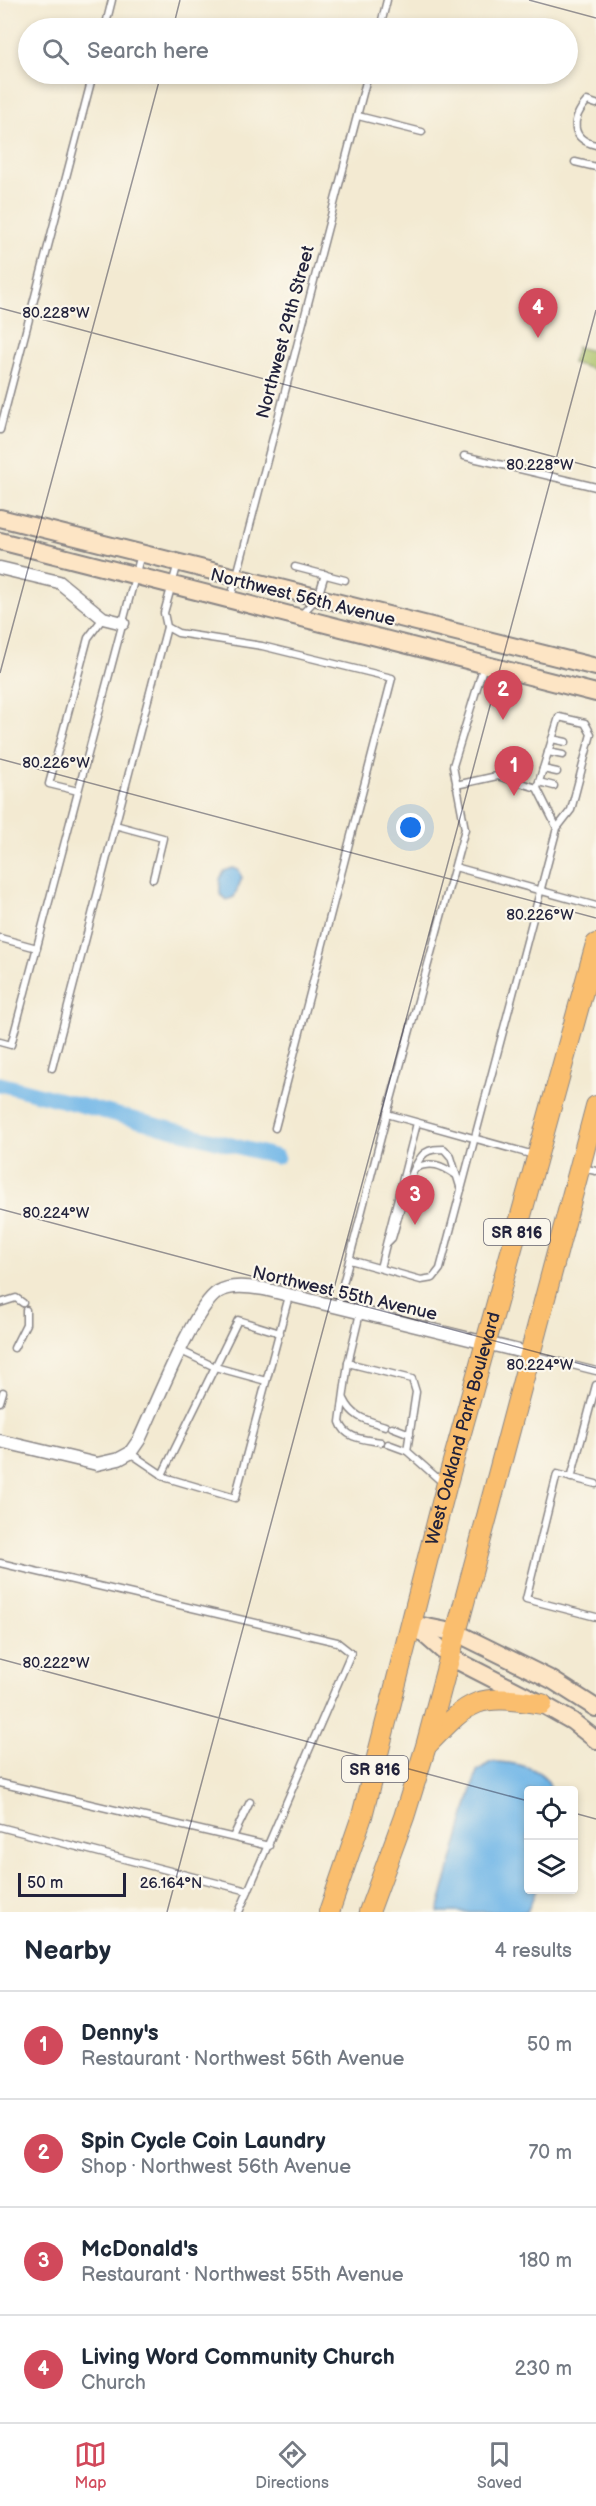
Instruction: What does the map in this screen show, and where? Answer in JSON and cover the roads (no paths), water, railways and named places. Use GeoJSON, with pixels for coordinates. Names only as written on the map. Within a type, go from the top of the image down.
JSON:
{"type":"FeatureCollection","features":[{"type":"Feature","properties":{"kind":"main road","name":"West Oakland Park Boulevard"},"geometry":{"type":"LineString","coordinates":[[329,1912],[362,1816],[446,1487],[596,944]]}},
{"type":"Feature","properties":{"kind":"main road","name":"SR 816"},"geometry":{"type":"LineString","coordinates":[[369,1912],[404,1817],[426,1746],[531,1354],[588,1169],[596,1106]]}},
{"type":"Feature","properties":{"kind":"main road"},"geometry":{"type":"LineString","coordinates":[[426,1746],[464,1708],[481,1701],[496,1699],[542,1704]]}},
{"type":"Feature","properties":{"kind":"street","name":"Northwest 56th Avenue"},"geometry":{"type":"LineString","coordinates":[[0,518],[596,667]]}},
{"type":"Feature","properties":{"kind":"street","name":"Northwest 56th Avenue"},"geometry":{"type":"LineString","coordinates":[[0,541],[231,598],[596,693]]}},
{"type":"Feature","properties":{"kind":"street"},"geometry":{"type":"LineString","coordinates":[[0,568],[59,582],[103,618],[123,623]]}},
{"type":"Feature","properties":{"kind":"street","name":"Northwest 55th Avenue"},"geometry":{"type":"LineString","coordinates":[[130,1453],[140,1440],[196,1317],[217,1292],[247,1287],[531,1354]]}},
{"type":"Feature","properties":{"kind":"street"},"geometry":{"type":"LineString","coordinates":[[0,1441],[97,1464],[119,1459],[130,1453]]}},
{"type":"Feature","properties":{"kind":"street"},"geometry":{"type":"LineString","coordinates":[[411,1623],[457,1633],[552,1680],[596,1708]]}},
{"type":"Feature","properties":{"kind":"street"},"geometry":{"type":"LineString","coordinates":[[411,1623],[450,1657],[572,1721],[596,1740]]}},
{"type":"Feature","properties":{"kind":"lane"},"geometry":{"type":"LineString","coordinates":[[108,18],[112,0]]}},
{"type":"Feature","properties":{"kind":"lane"},"geometry":{"type":"LineString","coordinates":[[382,18],[387,0]]}},
{"type":"Feature","properties":{"kind":"lane"},"geometry":{"type":"LineString","coordinates":[[0,430],[90,84]]}},
{"type":"Feature","properties":{"kind":"lane","name":"Northwest 29th Street"},"geometry":{"type":"LineString","coordinates":[[231,598],[365,84]]}},
{"type":"Feature","properties":{"kind":"lane"},"geometry":{"type":"LineString","coordinates":[[596,104],[587,101],[580,109],[575,124],[577,134],[587,143],[596,145]]}},
{"type":"Feature","properties":{"kind":"lane"},"geometry":{"type":"LineString","coordinates":[[357,116],[422,132]]}},
{"type":"Feature","properties":{"kind":"lane"},"geometry":{"type":"LineString","coordinates":[[575,162],[596,167]]}},
{"type":"Feature","properties":{"kind":"lane"},"geometry":{"type":"LineString","coordinates":[[464,456],[596,487]]}},
{"type":"Feature","properties":{"kind":"lane"},"geometry":{"type":"LineString","coordinates":[[0,1042],[11,1045],[141,553]]}},
{"type":"Feature","properties":{"kind":"lane"},"geometry":{"type":"LineString","coordinates":[[52,1068],[167,627],[164,613],[178,562]]}},
{"type":"Feature","properties":{"kind":"lane"},"geometry":{"type":"LineString","coordinates":[[295,567],[345,580]]}},
{"type":"Feature","properties":{"kind":"lane"},"geometry":{"type":"LineString","coordinates":[[300,616],[318,597],[325,574]]}},
{"type":"Feature","properties":{"kind":"lane"},"geometry":{"type":"LineString","coordinates":[[78,791],[49,784],[88,638],[103,618]]}},
{"type":"Feature","properties":{"kind":"lane"},"geometry":{"type":"LineString","coordinates":[[167,627],[178,633],[262,646],[392,678],[275,1128]]}},
{"type":"Feature","properties":{"kind":"lane"},"geometry":{"type":"LineString","coordinates":[[337,1307],[465,829],[453,765],[484,664]]}},
{"type":"Feature","properties":{"kind":"lane"},"geometry":{"type":"LineString","coordinates":[[350,1260],[421,1280],[433,1278],[440,1269],[557,828],[571,810],[581,759],[588,747],[591,734],[585,723],[559,717],[538,785],[557,828]]}},
{"type":"Feature","properties":{"kind":"lane"},"geometry":{"type":"LineString","coordinates":[[552,739],[566,742]]}},
{"type":"Feature","properties":{"kind":"lane"},"geometry":{"type":"LineString","coordinates":[[580,746],[588,747]]}},
{"type":"Feature","properties":{"kind":"lane"},"geometry":{"type":"LineString","coordinates":[[548,752],[563,755]]}},
{"type":"Feature","properties":{"kind":"lane"},"geometry":{"type":"LineString","coordinates":[[543,769],[557,772]]}},
{"type":"Feature","properties":{"kind":"lane"},"geometry":{"type":"LineString","coordinates":[[456,785],[497,776],[554,786]]}},
{"type":"Feature","properties":{"kind":"lane"},"geometry":{"type":"LineString","coordinates":[[568,790],[576,792]]}},
{"type":"Feature","properties":{"kind":"lane"},"geometry":{"type":"LineString","coordinates":[[115,825],[163,838],[153,879]]}},
{"type":"Feature","properties":{"kind":"lane"},"geometry":{"type":"LineString","coordinates":[[455,867],[596,906]]}},
{"type":"Feature","properties":{"kind":"lane"},"geometry":{"type":"LineString","coordinates":[[0,938],[37,948]]}},
{"type":"Feature","properties":{"kind":"lane"},"geometry":{"type":"LineString","coordinates":[[387,1114],[539,1157]]}},
{"type":"Feature","properties":{"kind":"lane"},"geometry":{"type":"LineString","coordinates":[[380,1268],[417,1123]]}},
{"type":"Feature","properties":{"kind":"lane"},"geometry":{"type":"LineString","coordinates":[[387,1243],[392,1238],[417,1162],[426,1152],[444,1149],[451,1157],[461,1191]]}},
{"type":"Feature","properties":{"kind":"lane"},"geometry":{"type":"LineString","coordinates":[[415,1168],[431,1163],[441,1165],[456,1176]]}},
{"type":"Feature","properties":{"kind":"lane"},"geometry":{"type":"LineString","coordinates":[[130,1453],[167,1478],[235,1498],[290,1296]]}},
{"type":"Feature","properties":{"kind":"lane"},"geometry":{"type":"LineString","coordinates":[[0,1303],[16,1298],[23,1303]]}},
{"type":"Feature","properties":{"kind":"lane"},"geometry":{"type":"LineString","coordinates":[[14,1348],[28,1319],[26,1310]]}},
{"type":"Feature","properties":{"kind":"lane"},"geometry":{"type":"LineString","coordinates":[[360,1313],[348,1363],[340,1422],[349,1436],[381,1442]]}},
{"type":"Feature","properties":{"kind":"lane"},"geometry":{"type":"LineString","coordinates":[[162,1475],[238,1320],[280,1332]]}},
{"type":"Feature","properties":{"kind":"lane"},"geometry":{"type":"LineString","coordinates":[[181,1351],[215,1367],[266,1381]]}},
{"type":"Feature","properties":{"kind":"lane"},"geometry":{"type":"LineString","coordinates":[[531,1354],[596,1371]]}},
{"type":"Feature","properties":{"kind":"lane"},"geometry":{"type":"LineString","coordinates":[[348,1363],[412,1379],[416,1392],[407,1451]]}},
{"type":"Feature","properties":{"kind":"lane"},"geometry":{"type":"LineString","coordinates":[[571,1478],[596,1385]]}},
{"type":"Feature","properties":{"kind":"lane"},"geometry":{"type":"LineString","coordinates":[[0,1402],[3,1392]]}},
{"type":"Feature","properties":{"kind":"lane"},"geometry":{"type":"LineString","coordinates":[[343,1398],[360,1419],[410,1434]]}},
{"type":"Feature","properties":{"kind":"lane"},"geometry":{"type":"LineString","coordinates":[[388,1444],[407,1451],[446,1487]]}},
{"type":"Feature","properties":{"kind":"lane"},"geometry":{"type":"LineString","coordinates":[[596,1484],[557,1474],[526,1599],[596,1617]]}},
{"type":"Feature","properties":{"kind":"lane"},"geometry":{"type":"LineString","coordinates":[[0,1563],[337,1642],[351,1653],[239,1912]]}},
{"type":"Feature","properties":{"kind":"lane"},"geometry":{"type":"LineString","coordinates":[[0,1784],[269,1846]]}},
{"type":"Feature","properties":{"kind":"lane"},"geometry":{"type":"LineString","coordinates":[[233,1837],[250,1802]]}},
{"type":"Feature","properties":{"kind":"lane"},"geometry":{"type":"LineString","coordinates":[[0,1827],[248,1891]]}},
{"type":"Feature","properties":{"kind":"water"},"geometry":{"type":"Polygon","coordinates":[[[233,868],[239,870],[242,878],[234,897],[227,900],[220,894],[220,879],[224,871],[233,868]]]}},
{"type":"Feature","properties":{"kind":"water"},"geometry":{"type":"Polygon","coordinates":[[[491,1762],[508,1763],[527,1767],[543,1775],[550,1786],[524,1786],[524,1894],[534,1894],[527,1912],[438,1912],[477,1771],[491,1762]]]}},
{"type":"Feature","properties":{"kind":"waterway"},"geometry":{"type":"LineString","coordinates":[[0,1084],[277,1157]]}},
{"type":"Feature","properties":{"kind":"place","name":"Living Word Community Church"},"geometry":{"type":"Point","coordinates":[538,338]}},
{"type":"Feature","properties":{"kind":"place","name":"Spin Cycle Coin Laundry"},"geometry":{"type":"Point","coordinates":[503,720]}},
{"type":"Feature","properties":{"kind":"place","name":"Denny's"},"geometry":{"type":"Point","coordinates":[514,796]}},
{"type":"Feature","properties":{"kind":"place","name":"McDonald's"},"geometry":{"type":"Point","coordinates":[415,1225]}}]}
